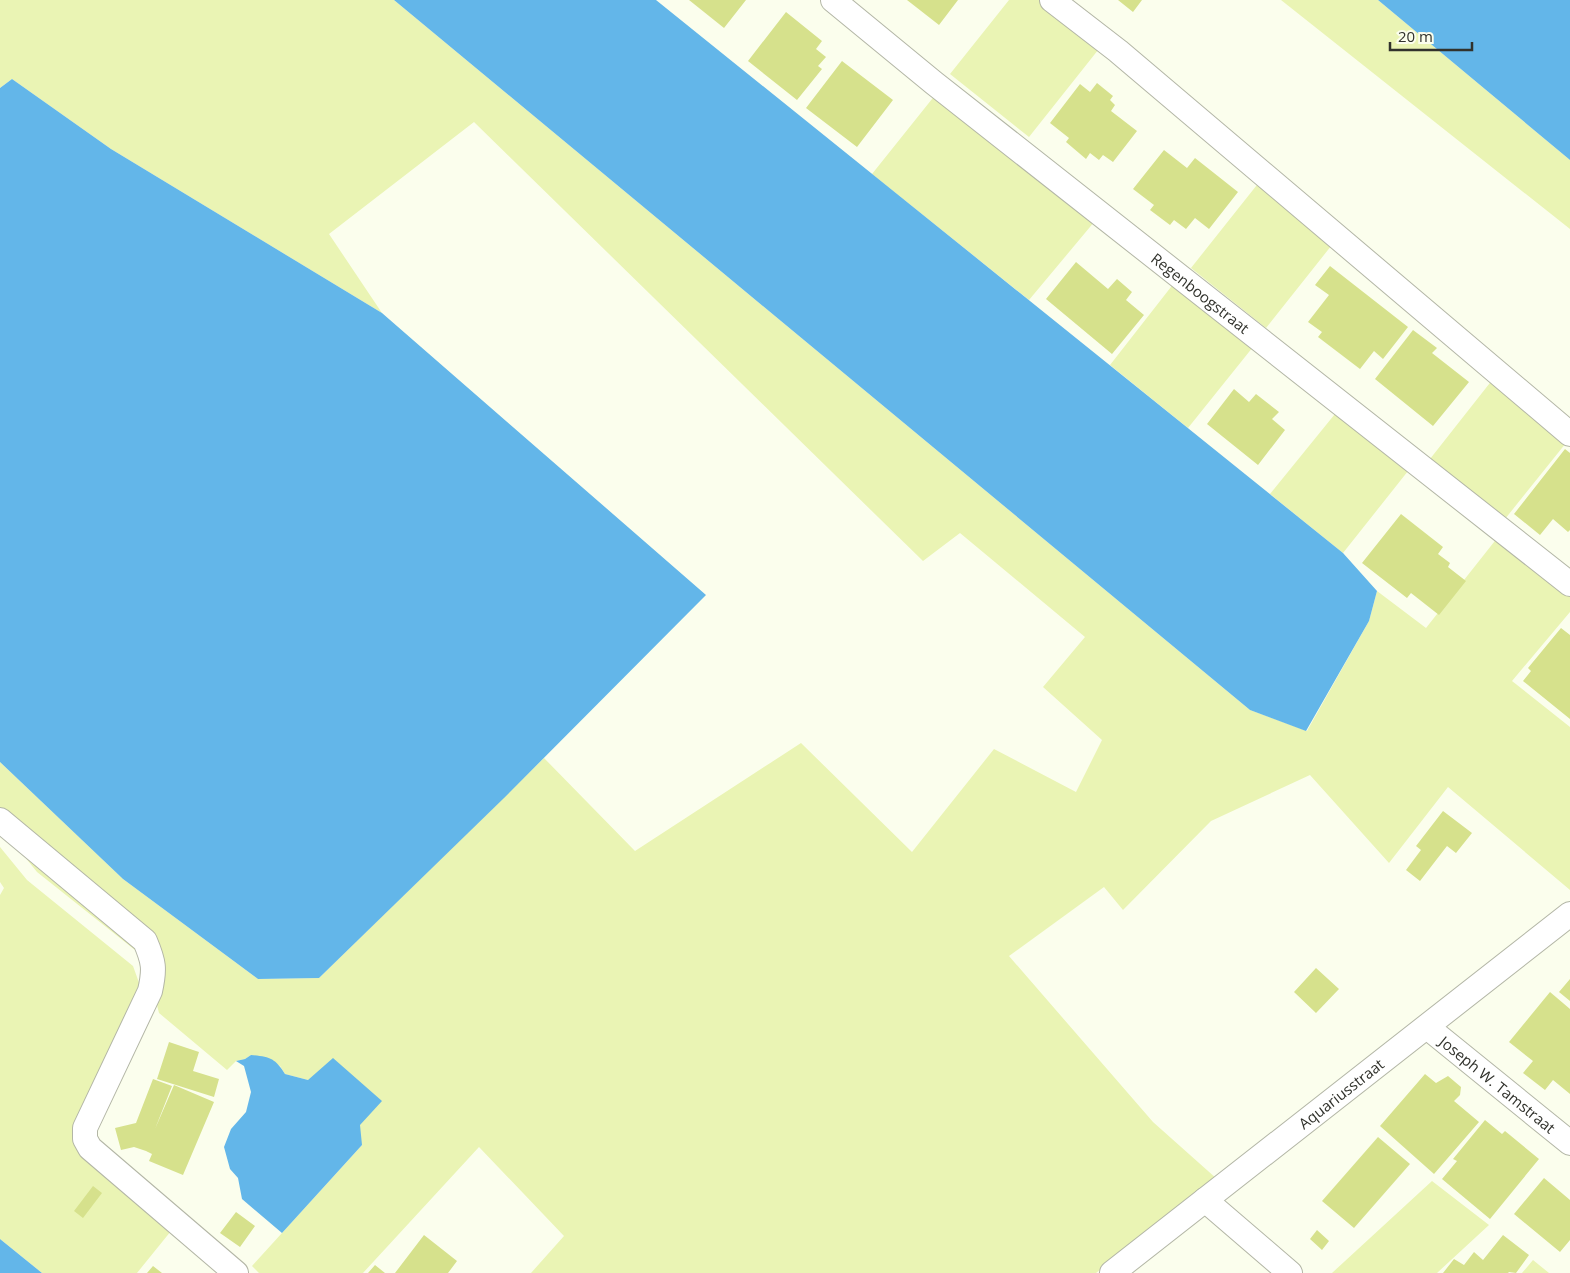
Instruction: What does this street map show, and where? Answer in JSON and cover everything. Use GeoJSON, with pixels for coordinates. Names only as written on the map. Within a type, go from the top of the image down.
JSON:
{"type":"FeatureCollection","features":[{"type":"Feature","properties":{"kind":"street","name":"Regenboogstraat"},"geometry":{"type":"LineString","coordinates":[[833,0],[934,83],[1570,584]]}},
{"type":"Feature","properties":{"kind":"street"},"geometry":{"type":"LineString","coordinates":[[1052,0],[1118,51],[1570,434]]}},
{"type":"Feature","properties":{"kind":"street"},"geometry":{"type":"LineString","coordinates":[[0,820],[145,942],[154,973],[150,991],[86,1128],[85,1139],[90,1148],[236,1273]]}},
{"type":"Feature","properties":{"kind":"street","name":"Aquariusstraat"},"geometry":{"type":"LineString","coordinates":[[1112,1273],[1570,914]]}},
{"type":"Feature","properties":{"kind":"street","name":"Joseph W. Tamstraat"},"geometry":{"type":"LineString","coordinates":[[1427,1027],[1570,1143]]}},
{"type":"Feature","properties":{"kind":"street"},"geometry":{"type":"LineString","coordinates":[[1205,1200],[1290,1273]]}},
{"type":"Feature","properties":{"kind":"green space"},"geometry":{"type":"Polygon","coordinates":[[[0,0],[394,0],[1250,710],[1307,731],[1369,621],[1377,591],[1426,628],[1498,537],[1570,594],[1570,612],[1512,681],[1570,727],[1570,890],[1448,787],[1389,863],[1310,775],[1211,821],[1123,910],[1104,887],[1009,956],[1153,1122],[1217,1179],[1096,1273],[531,1273],[564,1236],[479,1147],[363,1273],[259,1273],[252,1266],[362,1145],[308,1080],[285,1074],[280,1066],[251,1055],[236,1061],[227,1070],[159,1013],[145,958],[37,872],[0,826],[0,762],[123,879],[258,979],[319,978],[544,758],[635,851],[801,743],[912,852],[994,749],[1076,792],[1102,740],[1043,687],[1085,637],[960,533],[923,561],[474,122],[329,234],[382,313],[111,149],[12,79],[0,88],[0,0]]]}},
{"type":"Feature","properties":{"kind":"green space"},"geometry":{"type":"Polygon","coordinates":[[[1009,0],[1056,0],[1106,40],[1029,137],[950,74],[1009,0]]]}},
{"type":"Feature","properties":{"kind":"green space"},"geometry":{"type":"Polygon","coordinates":[[[1281,0],[1378,0],[1570,160],[1570,229],[1281,0]]]}},
{"type":"Feature","properties":{"kind":"green space"},"geometry":{"type":"Polygon","coordinates":[[[940,89],[1100,215],[1029,300],[872,174],[940,89]]]}},
{"type":"Feature","properties":{"kind":"green space"},"geometry":{"type":"Polygon","coordinates":[[[1268,171],[1343,231],[1266,328],[1191,268],[1268,171]]]}},
{"type":"Feature","properties":{"kind":"green space"},"geometry":{"type":"Polygon","coordinates":[[[1178,278],[1257,342],[1188,428],[1110,365],[1178,278]]]}},
{"type":"Feature","properties":{"kind":"green space"},"geometry":{"type":"Polygon","coordinates":[[[1504,365],[1570,418],[1570,438],[1505,519],[1430,459],[1504,365]]]}},
{"type":"Feature","properties":{"kind":"green space"},"geometry":{"type":"Polygon","coordinates":[[[1339,409],[1412,466],[1343,553],[1270,494],[1339,409]]]}},
{"type":"Feature","properties":{"kind":"green space"},"geometry":{"type":"Polygon","coordinates":[[[0,847],[27,880],[133,966],[142,991],[75,1130],[171,1231],[137,1273],[42,1273],[0,1239],[0,895],[4,888],[0,882],[0,847]]]}},
{"type":"Feature","properties":{"kind":"green space"},"geometry":{"type":"Polygon","coordinates":[[[1432,1181],[1489,1225],[1437,1273],[1332,1273],[1432,1181]]]}},
{"type":"Feature","properties":{"kind":"green space"},"geometry":{"type":"Polygon","coordinates":[[[1533,1260],[1549,1273],[1522,1273],[1533,1260]]]}},
{"type":"Feature","properties":{"kind":"water"},"geometry":{"type":"Polygon","coordinates":[[[394,0],[656,0],[1343,553],[1377,591],[1369,621],[1306,731],[1250,710],[394,0]]]}},
{"type":"Feature","properties":{"kind":"water"},"geometry":{"type":"Polygon","coordinates":[[[1378,0],[1570,0],[1570,160],[1378,0]]]}},
{"type":"Feature","properties":{"kind":"water"},"geometry":{"type":"Polygon","coordinates":[[[12,79],[111,149],[382,313],[706,595],[504,798],[319,978],[258,979],[123,879],[0,762],[0,88],[12,79]]]}},
{"type":"Feature","properties":{"kind":"water"},"geometry":{"type":"Polygon","coordinates":[[[251,1055],[271,1059],[275,1061],[285,1074],[308,1080],[333,1058],[382,1101],[360,1125],[362,1145],[282,1233],[242,1199],[238,1178],[230,1169],[224,1147],[231,1129],[246,1112],[251,1092],[244,1066],[236,1061],[251,1055]]]}},
{"type":"Feature","properties":{"kind":"water"},"geometry":{"type":"Polygon","coordinates":[[[0,1239],[42,1273],[0,1273],[0,1239]]]}},
{"type":"Feature","properties":{"kind":"building"},"geometry":{"type":"Polygon","coordinates":[[[689,0],[746,0],[724,28],[689,0]]]}},
{"type":"Feature","properties":{"kind":"building"},"geometry":{"type":"Polygon","coordinates":[[[907,0],[958,0],[939,25],[907,0]]]}},
{"type":"Feature","properties":{"kind":"building"},"geometry":{"type":"Polygon","coordinates":[[[1118,0],[1142,0],[1133,12],[1118,0]]]}},
{"type":"Feature","properties":{"kind":"building"},"geometry":{"type":"Polygon","coordinates":[[[786,12],[822,41],[816,49],[826,57],[818,66],[822,69],[797,100],[748,61],[786,12]]]}},
{"type":"Feature","properties":{"kind":"building"},"geometry":{"type":"Polygon","coordinates":[[[842,61],[893,100],[857,147],[806,108],[842,61]]]}},
{"type":"Feature","properties":{"kind":"building"},"geometry":{"type":"Polygon","coordinates":[[[1097,83],[1113,96],[1110,100],[1115,105],[1111,111],[1137,131],[1113,162],[1103,155],[1099,160],[1090,153],[1086,159],[1066,142],[1069,138],[1050,123],[1080,84],[1090,92],[1097,83]]]}},
{"type":"Feature","properties":{"kind":"building"},"geometry":{"type":"Polygon","coordinates":[[[1164,150],[1187,168],[1195,158],[1238,192],[1209,229],[1195,218],[1186,229],[1174,220],[1170,225],[1150,210],[1154,205],[1133,189],[1164,150]]]}},
{"type":"Feature","properties":{"kind":"building"},"geometry":{"type":"Polygon","coordinates":[[[1076,262],[1108,289],[1117,279],[1132,292],[1126,300],[1144,315],[1112,354],[1046,299],[1076,262]]]}},
{"type":"Feature","properties":{"kind":"building"},"geometry":{"type":"Polygon","coordinates":[[[1330,266],[1408,327],[1383,359],[1374,351],[1360,369],[1318,337],[1322,332],[1308,322],[1329,295],[1315,285],[1330,266]]]}},
{"type":"Feature","properties":{"kind":"building"},"geometry":{"type":"Polygon","coordinates":[[[1413,330],[1437,348],[1432,353],[1469,382],[1433,426],[1375,379],[1413,330]]]}},
{"type":"Feature","properties":{"kind":"building"},"geometry":{"type":"Polygon","coordinates":[[[1234,389],[1249,402],[1256,394],[1279,412],[1272,419],[1285,430],[1258,465],[1207,424],[1234,389]]]}},
{"type":"Feature","properties":{"kind":"building"},"geometry":{"type":"Polygon","coordinates":[[[1565,449],[1570,453],[1570,530],[1568,532],[1553,519],[1540,535],[1514,514],[1565,449]]]}},
{"type":"Feature","properties":{"kind":"building"},"geometry":{"type":"Polygon","coordinates":[[[1401,514],[1443,547],[1438,554],[1450,563],[1448,567],[1466,581],[1439,615],[1411,593],[1407,598],[1362,563],[1401,514]]]}},
{"type":"Feature","properties":{"kind":"building"},"geometry":{"type":"Polygon","coordinates":[[[1561,628],[1570,635],[1570,719],[1523,681],[1531,671],[1528,668],[1561,628]]]}},
{"type":"Feature","properties":{"kind":"building"},"geometry":{"type":"Polygon","coordinates":[[[1443,811],[1472,833],[1456,853],[1447,846],[1420,881],[1406,870],[1421,850],[1416,846],[1443,811]]]}},
{"type":"Feature","properties":{"kind":"building"},"geometry":{"type":"Polygon","coordinates":[[[1316,968],[1339,989],[1316,1013],[1294,992],[1316,968]]]}},
{"type":"Feature","properties":{"kind":"building"},"geometry":{"type":"Polygon","coordinates":[[[1570,979],[1570,1001],[1559,992],[1570,979]]]}},
{"type":"Feature","properties":{"kind":"building"},"geometry":{"type":"Polygon","coordinates":[[[1550,992],[1570,1009],[1570,1094],[1553,1080],[1545,1090],[1523,1073],[1533,1061],[1509,1042],[1550,992]]]}},
{"type":"Feature","properties":{"kind":"building"},"geometry":{"type":"Polygon","coordinates":[[[169,1042],[199,1052],[193,1071],[219,1079],[214,1097],[157,1079],[169,1042]]]}},
{"type":"Feature","properties":{"kind":"building"},"geometry":{"type":"Polygon","coordinates":[[[1425,1074],[1436,1083],[1448,1076],[1461,1087],[1460,1095],[1454,1101],[1479,1122],[1434,1174],[1380,1126],[1425,1074]]]}},
{"type":"Feature","properties":{"kind":"building"},"geometry":{"type":"Polygon","coordinates":[[[153,1079],[172,1086],[155,1129],[174,1085],[214,1102],[183,1175],[149,1161],[152,1154],[146,1151],[134,1147],[121,1150],[115,1128],[136,1123],[153,1079]]]}},
{"type":"Feature","properties":{"kind":"building"},"geometry":{"type":"Polygon","coordinates":[[[1485,1120],[1502,1134],[1505,1131],[1539,1159],[1490,1219],[1442,1179],[1457,1161],[1453,1159],[1485,1120]]]}},
{"type":"Feature","properties":{"kind":"building"},"geometry":{"type":"Polygon","coordinates":[[[1378,1137],[1410,1164],[1354,1228],[1322,1201],[1378,1137]]]}},
{"type":"Feature","properties":{"kind":"building"},"geometry":{"type":"Polygon","coordinates":[[[1544,1178],[1570,1200],[1570,1240],[1560,1252],[1514,1214],[1544,1178]]]}},
{"type":"Feature","properties":{"kind":"building"},"geometry":{"type":"Polygon","coordinates":[[[93,1186],[102,1193],[83,1218],[74,1211],[93,1186]]]}},
{"type":"Feature","properties":{"kind":"building"},"geometry":{"type":"Polygon","coordinates":[[[236,1212],[255,1226],[240,1247],[220,1233],[236,1212]]]}},
{"type":"Feature","properties":{"kind":"building"},"geometry":{"type":"Polygon","coordinates":[[[1317,1230],[1329,1241],[1322,1250],[1310,1239],[1317,1230]]]}},
{"type":"Feature","properties":{"kind":"building"},"geometry":{"type":"Polygon","coordinates":[[[424,1235],[457,1261],[448,1273],[395,1273],[424,1235]]]}},
{"type":"Feature","properties":{"kind":"building"},"geometry":{"type":"Polygon","coordinates":[[[1503,1235],[1529,1255],[1516,1273],[1443,1273],[1454,1259],[1464,1265],[1474,1252],[1483,1260],[1503,1235]]]}},
{"type":"Feature","properties":{"kind":"building"},"geometry":{"type":"Polygon","coordinates":[[[375,1265],[385,1273],[368,1273],[375,1265]]]}},
{"type":"Feature","properties":{"kind":"building"},"geometry":{"type":"Polygon","coordinates":[[[153,1266],[162,1273],[147,1273],[153,1266]]]}}]}
